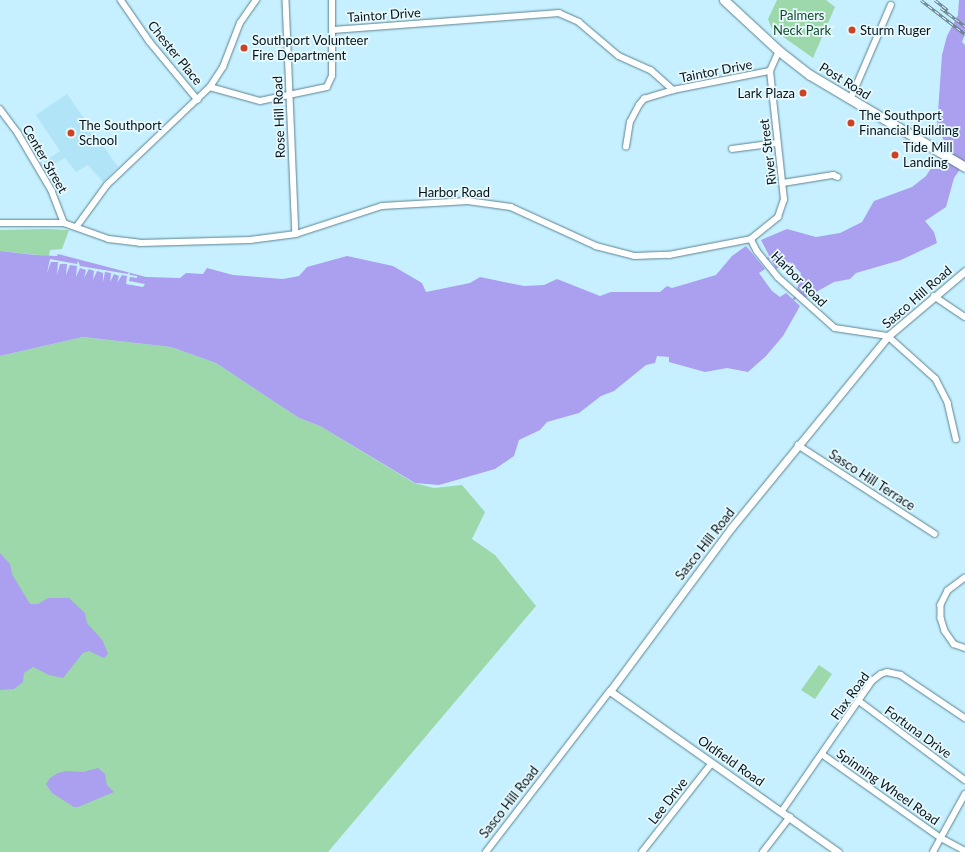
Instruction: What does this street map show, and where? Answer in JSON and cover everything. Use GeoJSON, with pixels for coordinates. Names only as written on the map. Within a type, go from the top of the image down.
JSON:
{"type":"FeatureCollection","features":[{"type":"Feature","properties":{"kind":"main road","name":"Post Road"},"geometry":{"type":"LineString","coordinates":[[724,0],[779,51],[850,100],[963,165]]}},
{"type":"Feature","properties":{"kind":"street","name":"Chester Place"},"geometry":{"type":"LineString","coordinates":[[121,0],[150,42],[198,100]]}},
{"type":"Feature","properties":{"kind":"street"},"geometry":{"type":"LineString","coordinates":[[77,226],[107,185],[210,87],[223,67],[240,23],[256,0]]}},
{"type":"Feature","properties":{"kind":"street","name":"Rose Hill Road"},"geometry":{"type":"LineString","coordinates":[[286,0],[296,234]]}},
{"type":"Feature","properties":{"kind":"street"},"geometry":{"type":"LineString","coordinates":[[210,87],[260,101],[324,88],[330,82],[333,30],[332,0]]}},
{"type":"Feature","properties":{"kind":"street"},"geometry":{"type":"LineString","coordinates":[[732,0],[735,11]]}},
{"type":"Feature","properties":{"kind":"street"},"geometry":{"type":"LineString","coordinates":[[850,100],[891,5]]}},
{"type":"Feature","properties":{"kind":"street","name":"Taintor Drive"},"geometry":{"type":"LineString","coordinates":[[333,30],[559,13],[579,22],[618,56],[651,70],[673,90],[770,72]]}},
{"type":"Feature","properties":{"kind":"street","name":"River Street"},"geometry":{"type":"LineString","coordinates":[[751,239],[778,217],[784,200],[784,183],[777,143],[770,72],[779,51]]}},
{"type":"Feature","properties":{"kind":"street"},"geometry":{"type":"LineString","coordinates":[[626,147],[630,122],[639,105],[644,99],[673,90]]}},
{"type":"Feature","properties":{"kind":"street","name":"Center Street"},"geometry":{"type":"LineString","coordinates":[[0,110],[18,133],[52,191],[64,223]]}},
{"type":"Feature","properties":{"kind":"street"},"geometry":{"type":"LineString","coordinates":[[732,149],[777,143]]}},
{"type":"Feature","properties":{"kind":"street"},"geometry":{"type":"LineString","coordinates":[[784,183],[834,175],[838,177]]}},
{"type":"Feature","properties":{"kind":"street","name":"Harbor Road"},"geometry":{"type":"LineString","coordinates":[[0,224],[64,223],[77,226],[109,239],[140,243],[250,240],[296,234],[382,206],[468,201],[511,207],[596,246],[635,256],[669,255],[751,239],[757,251],[793,292],[835,328],[888,336]]}},
{"type":"Feature","properties":{"kind":"street","name":"Sasco Hill Road"},"geometry":{"type":"LineString","coordinates":[[486,852],[610,691],[694,576],[888,336],[965,271]]}},
{"type":"Feature","properties":{"kind":"street"},"geometry":{"type":"LineString","coordinates":[[934,296],[965,317]]}},
{"type":"Feature","properties":{"kind":"street"},"geometry":{"type":"LineString","coordinates":[[888,336],[936,379],[942,388],[956,439]]}},
{"type":"Feature","properties":{"kind":"street","name":"Sasco Hill Terrace"},"geometry":{"type":"LineString","coordinates":[[798,446],[935,534]]}},
{"type":"Feature","properties":{"kind":"street"},"geometry":{"type":"LineString","coordinates":[[965,578],[948,592],[942,605],[941,618],[945,631],[954,644],[965,648]]}},
{"type":"Feature","properties":{"kind":"street","name":"Flax Road"},"geometry":{"type":"LineString","coordinates":[[782,811],[876,677],[887,672],[894,672],[965,718]]}},
{"type":"Feature","properties":{"kind":"street","name":"Oldfield Road"},"geometry":{"type":"LineString","coordinates":[[610,691],[838,852]]}},
{"type":"Feature","properties":{"kind":"street","name":"Fortuna Drive"},"geometry":{"type":"LineString","coordinates":[[859,701],[965,780]]}},
{"type":"Feature","properties":{"kind":"street","name":"Spinning Wheel Road"},"geometry":{"type":"LineString","coordinates":[[822,754],[941,838],[965,851]]}},
{"type":"Feature","properties":{"kind":"street","name":"Lee Drive"},"geometry":{"type":"LineString","coordinates":[[642,852],[712,763]]}},
{"type":"Feature","properties":{"kind":"street"},"geometry":{"type":"LineString","coordinates":[[933,852],[965,794]]}},
{"type":"Feature","properties":{"kind":"street"},"geometry":{"type":"LineString","coordinates":[[763,852],[790,817]]}},
{"type":"Feature","properties":{"kind":"shaded area"},"geometry":{"type":"Polygon","coordinates":[[[959,0],[965,0],[965,34],[962,42],[965,45],[965,162],[954,178],[946,207],[925,221],[934,232],[937,243],[901,260],[856,273],[850,279],[834,282],[805,298],[797,290],[801,273],[790,262],[776,269],[761,240],[787,229],[816,237],[840,233],[862,222],[874,201],[912,187],[926,176],[939,156],[944,141],[937,126],[942,55],[947,36],[958,15],[959,0]]]}},
{"type":"Feature","properties":{"kind":"shaded area","name":"The Southport School"},"geometry":{"type":"Polygon","coordinates":[[[67,94],[118,167],[103,182],[88,165],[76,172],[65,158],[44,170],[41,164],[60,151],[36,115],[67,94]]]}},
{"type":"Feature","properties":{"kind":"shaded area"},"geometry":{"type":"Polygon","coordinates":[[[746,246],[765,269],[759,273],[772,291],[780,297],[786,293],[800,306],[783,336],[766,356],[748,372],[727,368],[705,372],[669,362],[669,357],[657,356],[655,363],[646,365],[614,391],[601,396],[579,413],[547,422],[540,430],[519,440],[514,456],[495,469],[439,485],[415,483],[320,426],[299,418],[216,363],[171,347],[83,337],[0,356],[0,251],[36,255],[57,256],[58,254],[146,277],[180,278],[186,273],[203,274],[207,268],[233,275],[283,279],[299,276],[307,267],[347,256],[393,266],[422,283],[426,292],[470,283],[480,277],[524,286],[544,285],[557,279],[600,296],[611,292],[660,292],[667,286],[672,288],[716,275],[732,256],[746,246]]]}},
{"type":"Feature","properties":{"kind":"shaded area"},"geometry":{"type":"Polygon","coordinates":[[[0,553],[10,564],[12,574],[30,604],[38,604],[48,598],[69,598],[85,613],[87,623],[103,641],[108,654],[104,658],[89,651],[83,653],[63,678],[49,675],[33,667],[24,673],[23,682],[14,689],[0,690],[0,553]]]}},
{"type":"Feature","properties":{"kind":"shaded area"},"geometry":{"type":"Polygon","coordinates":[[[98,768],[105,774],[107,785],[114,792],[78,807],[74,807],[52,793],[46,784],[50,778],[58,773],[66,771],[83,772],[98,768]]]}},
{"type":"Feature","properties":{"kind":"green space","name":"Palmers Neck Park"},"geometry":{"type":"Polygon","coordinates":[[[777,0],[826,0],[835,7],[813,58],[772,29],[768,19],[777,0]]]}},
{"type":"Feature","properties":{"kind":"green space"},"geometry":{"type":"Polygon","coordinates":[[[0,230],[69,230],[62,249],[50,250],[49,256],[0,251],[0,230]]]}},
{"type":"Feature","properties":{"kind":"green space"},"geometry":{"type":"Polygon","coordinates":[[[83,337],[171,347],[216,363],[299,418],[320,426],[414,483],[434,488],[462,485],[485,512],[472,539],[495,555],[536,606],[328,852],[0,852],[0,356],[83,337]]]}},
{"type":"Feature","properties":{"kind":"green space"},"geometry":{"type":"Polygon","coordinates":[[[819,665],[832,674],[815,699],[801,690],[819,665]]]}},
{"type":"Feature","properties":{"kind":"pier"},"geometry":{"type":"Polygon","coordinates":[[[50,259],[77,264],[78,261],[80,266],[128,274],[129,272],[130,275],[137,276],[137,278],[130,277],[129,281],[145,284],[143,287],[126,284],[127,276],[122,275],[117,283],[119,276],[114,274],[110,282],[111,273],[105,272],[103,282],[103,273],[97,271],[93,280],[94,271],[89,269],[84,278],[86,270],[80,268],[76,277],[77,266],[70,265],[66,275],[67,264],[60,264],[57,275],[58,262],[51,262],[47,273],[50,259]]]}},
{"type":"Feature","properties":{"kind":"waterway"},"geometry":{"type":"LineString","coordinates":[[766,260],[771,257]]}},
{"type":"Feature","properties":{"kind":"waterway"},"geometry":{"type":"LineString","coordinates":[[793,300],[797,296]]}},
{"type":"Feature","properties":{"kind":"railway"},"geometry":{"type":"LineString","coordinates":[[921,0],[965,34]]}},
{"type":"Feature","properties":{"kind":"railway"},"geometry":{"type":"LineString","coordinates":[[935,0],[948,10]]}},
{"type":"Feature","properties":{"kind":"railway"},"geometry":{"type":"LineString","coordinates":[[941,8],[965,26]]}},
{"type":"Feature","properties":{"kind":"place","name":"Sturm Ruger"},"geometry":{"type":"Point","coordinates":[852,30]}},
{"type":"Feature","properties":{"kind":"place","name":"Southport Volunteer Fire Department"},"geometry":{"type":"Point","coordinates":[244,48]}},
{"type":"Feature","properties":{"kind":"place","name":"Lark Plaza"},"geometry":{"type":"Point","coordinates":[803,93]}},
{"type":"Feature","properties":{"kind":"place","name":"The Southport Financial Building"},"geometry":{"type":"Point","coordinates":[851,123]}},
{"type":"Feature","properties":{"kind":"place","name":"The Southport School"},"geometry":{"type":"Point","coordinates":[71,133]}},
{"type":"Feature","properties":{"kind":"place","name":"Tide Mill Landing"},"geometry":{"type":"Point","coordinates":[895,155]}}]}
